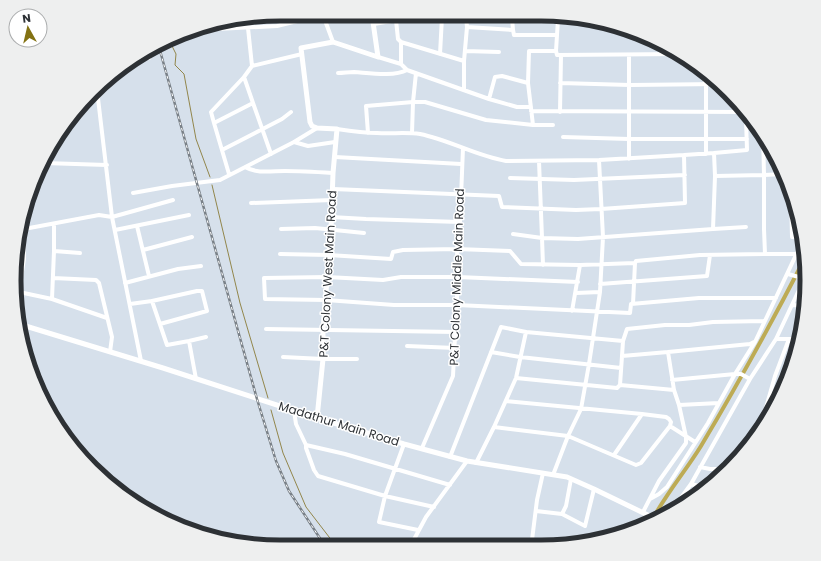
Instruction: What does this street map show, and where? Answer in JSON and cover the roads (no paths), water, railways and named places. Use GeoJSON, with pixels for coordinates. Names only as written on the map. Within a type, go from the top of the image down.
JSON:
{"type":"FeatureCollection","features":[{"type":"Feature","properties":{"kind":"street"},"geometry":{"type":"LineString","coordinates":[[214,30],[277,26],[298,21]]}},
{"type":"Feature","properties":{"kind":"street"},"geometry":{"type":"LineString","coordinates":[[325,21],[333,42]]}},
{"type":"Feature","properties":{"kind":"street"},"geometry":{"type":"LineString","coordinates":[[373,21],[378,57]]}},
{"type":"Feature","properties":{"kind":"street"},"geometry":{"type":"LineString","coordinates":[[374,24],[390,21]]}},
{"type":"Feature","properties":{"kind":"street"},"geometry":{"type":"LineString","coordinates":[[396,21],[398,39],[401,42],[401,64]]}},
{"type":"Feature","properties":{"kind":"street"},"geometry":{"type":"LineString","coordinates":[[440,54],[442,21]]}},
{"type":"Feature","properties":{"kind":"street"},"geometry":{"type":"LineString","coordinates":[[464,90],[466,21]]}},
{"type":"Feature","properties":{"kind":"street"},"geometry":{"type":"LineString","coordinates":[[512,21],[514,35],[557,35]]}},
{"type":"Feature","properties":{"kind":"street"},"geometry":{"type":"LineString","coordinates":[[558,22],[557,55],[667,54]]}},
{"type":"Feature","properties":{"kind":"street"},"geometry":{"type":"LineString","coordinates":[[245,23],[248,28],[252,66]]}},
{"type":"Feature","properties":{"kind":"street"},"geometry":{"type":"LineString","coordinates":[[467,27],[513,30]]}},
{"type":"Feature","properties":{"kind":"street"},"geometry":{"type":"LineString","coordinates":[[738,112],[560,112],[517,107],[489,99],[407,70],[401,64],[333,42],[301,48],[310,122],[312,126],[317,128],[368,132],[412,133],[435,138],[494,159],[506,161],[629,159],[748,150],[746,123]]}},
{"type":"Feature","properties":{"kind":"street"},"geometry":{"type":"LineString","coordinates":[[401,42],[464,61]]}},
{"type":"Feature","properties":{"kind":"street"},"geometry":{"type":"LineString","coordinates":[[465,51],[498,52]]}},
{"type":"Feature","properties":{"kind":"street"},"geometry":{"type":"LineString","coordinates":[[533,125],[528,83],[529,51],[556,51]]}},
{"type":"Feature","properties":{"kind":"street"},"geometry":{"type":"LineString","coordinates":[[229,174],[211,112],[244,77],[252,66],[302,54]]}},
{"type":"Feature","properties":{"kind":"street"},"geometry":{"type":"LineString","coordinates":[[560,112],[561,55]]}},
{"type":"Feature","properties":{"kind":"street"},"geometry":{"type":"LineString","coordinates":[[629,55],[629,159]]}},
{"type":"Feature","properties":{"kind":"street"},"geometry":{"type":"LineString","coordinates":[[338,73],[393,73],[407,70]]}},
{"type":"Feature","properties":{"kind":"street"},"geometry":{"type":"LineString","coordinates":[[412,133],[416,73]]}},
{"type":"Feature","properties":{"kind":"street"},"geometry":{"type":"LineString","coordinates":[[489,99],[495,78],[502,76],[528,83]]}},
{"type":"Feature","properties":{"kind":"street"},"geometry":{"type":"LineString","coordinates":[[244,77],[271,154]]}},
{"type":"Feature","properties":{"kind":"street"},"geometry":{"type":"LineString","coordinates":[[706,81],[706,154]]}},
{"type":"Feature","properties":{"kind":"street"},"geometry":{"type":"LineString","coordinates":[[560,83],[630,85],[711,84]]}},
{"type":"Feature","properties":{"kind":"street"},"geometry":{"type":"LineString","coordinates":[[98,96],[112,217],[141,361]]}},
{"type":"Feature","properties":{"kind":"street"},"geometry":{"type":"LineString","coordinates":[[368,132],[366,106],[413,102],[425,102],[486,120],[533,125],[553,125]]}},
{"type":"Feature","properties":{"kind":"street"},"geometry":{"type":"LineString","coordinates":[[214,123],[253,103]]}},
{"type":"Feature","properties":{"kind":"street"},"geometry":{"type":"LineString","coordinates":[[222,150],[282,119],[292,112]]}},
{"type":"Feature","properties":{"kind":"street"},"geometry":{"type":"LineString","coordinates":[[133,193],[220,180],[229,174],[294,142],[317,128]]}},
{"type":"Feature","properties":{"kind":"street","name":"P&T Colony West Main Road"},"geometry":{"type":"LineString","coordinates":[[317,418],[323,359],[323,330],[337,129]]}},
{"type":"Feature","properties":{"kind":"street"},"geometry":{"type":"LineString","coordinates":[[563,137],[630,139],[747,139]]}},
{"type":"Feature","properties":{"kind":"street"},"geometry":{"type":"LineString","coordinates":[[294,142],[308,146],[335,142]]}},
{"type":"Feature","properties":{"kind":"street","name":"P&T Colony Middle Main Road"},"geometry":{"type":"LineString","coordinates":[[422,448],[453,376],[456,348],[458,277],[457,249],[460,222],[463,148]]}},
{"type":"Feature","properties":{"kind":"street"},"geometry":{"type":"LineString","coordinates":[[764,149],[765,254]]}},
{"type":"Feature","properties":{"kind":"street"},"geometry":{"type":"LineString","coordinates":[[713,229],[715,176],[714,153]]}},
{"type":"Feature","properties":{"kind":"street"},"geometry":{"type":"LineString","coordinates":[[333,190],[499,196],[502,208],[602,209],[685,203],[684,155]]}},
{"type":"Feature","properties":{"kind":"street"},"geometry":{"type":"LineString","coordinates":[[335,157],[461,164]]}},
{"type":"Feature","properties":{"kind":"street"},"geometry":{"type":"LineString","coordinates":[[553,475],[568,436],[581,409],[600,292],[603,237],[599,160]]}},
{"type":"Feature","properties":{"kind":"street"},"geometry":{"type":"LineString","coordinates":[[540,161],[543,265]]}},
{"type":"Feature","properties":{"kind":"street"},"geometry":{"type":"LineString","coordinates":[[50,163],[107,165]]}},
{"type":"Feature","properties":{"kind":"street"},"geometry":{"type":"LineString","coordinates":[[245,167],[251,171],[262,172],[284,171],[333,173]]}},
{"type":"Feature","properties":{"kind":"street"},"geometry":{"type":"LineString","coordinates":[[715,176],[777,174]]}},
{"type":"Feature","properties":{"kind":"street"},"geometry":{"type":"LineString","coordinates":[[510,178],[574,180],[684,175]]}},
{"type":"Feature","properties":{"kind":"street"},"geometry":{"type":"LineString","coordinates":[[26,229],[99,215],[112,217],[173,200]]}},
{"type":"Feature","properties":{"kind":"street"},"geometry":{"type":"LineString","coordinates":[[251,203],[332,200]]}},
{"type":"Feature","properties":{"kind":"street"},"geometry":{"type":"LineString","coordinates":[[115,230],[189,215]]}},
{"type":"Feature","properties":{"kind":"street"},"geometry":{"type":"LineString","coordinates":[[792,215],[792,237],[796,238]]}},
{"type":"Feature","properties":{"kind":"street"},"geometry":{"type":"LineString","coordinates":[[331,217],[460,222]]}},
{"type":"Feature","properties":{"kind":"street"},"geometry":{"type":"LineString","coordinates":[[52,299],[54,224]]}},
{"type":"Feature","properties":{"kind":"street"},"geometry":{"type":"LineString","coordinates":[[138,226],[149,276]]}},
{"type":"Feature","properties":{"kind":"street"},"geometry":{"type":"LineString","coordinates":[[513,234],[542,238],[578,239],[746,227]]}},
{"type":"Feature","properties":{"kind":"street"},"geometry":{"type":"LineString","coordinates":[[281,229],[315,228],[364,233]]}},
{"type":"Feature","properties":{"kind":"street"},"geometry":{"type":"LineString","coordinates":[[143,250],[192,237]]}},
{"type":"Feature","properties":{"kind":"street"},"geometry":{"type":"LineString","coordinates":[[21,274],[24,259],[24,241]]}},
{"type":"Feature","properties":{"kind":"street"},"geometry":{"type":"LineString","coordinates":[[280,254],[329,254],[391,259],[393,252],[403,250],[457,249],[510,251],[521,264],[580,265],[635,263],[636,261],[710,255],[796,254]]}},
{"type":"Feature","properties":{"kind":"street"},"geometry":{"type":"LineString","coordinates":[[650,499],[667,487],[720,403],[735,374],[755,342],[776,298],[793,275],[798,249]]}},
{"type":"Feature","properties":{"kind":"street"},"geometry":{"type":"LineString","coordinates":[[54,251],[80,253]]}},
{"type":"Feature","properties":{"kind":"street"},"geometry":{"type":"LineString","coordinates":[[600,284],[707,276],[710,255]]}},
{"type":"Feature","properties":{"kind":"street"},"geometry":{"type":"LineString","coordinates":[[578,282],[458,277],[401,277],[377,280],[327,277],[264,278],[265,299],[326,300],[394,305],[457,304],[630,314],[631,304],[633,304],[635,263]]}},
{"type":"Feature","properties":{"kind":"street"},"geometry":{"type":"LineString","coordinates":[[572,311],[580,265]]}},
{"type":"Feature","properties":{"kind":"street"},"geometry":{"type":"LineString","coordinates":[[125,283],[149,276],[201,266]]}},
{"type":"Feature","properties":{"kind":"street"},"geometry":{"type":"LineString","coordinates":[[793,275],[800,276]]}},
{"type":"Feature","properties":{"kind":"street"},"geometry":{"type":"LineString","coordinates":[[53,278],[96,280],[99,283],[112,337],[110,352]]}},
{"type":"Feature","properties":{"kind":"street"},"geometry":{"type":"LineString","coordinates":[[680,499],[691,484],[750,379],[776,339],[799,290]]}},
{"type":"Feature","properties":{"kind":"street"},"geometry":{"type":"LineString","coordinates":[[130,304],[202,291],[207,311],[160,324]]}},
{"type":"Feature","properties":{"kind":"street"},"geometry":{"type":"LineString","coordinates":[[576,293],[600,292]]}},
{"type":"Feature","properties":{"kind":"street"},"geometry":{"type":"LineString","coordinates":[[22,295],[52,299],[107,318]]}},
{"type":"Feature","properties":{"kind":"street"},"geometry":{"type":"LineString","coordinates":[[633,304],[699,298],[776,298]]}},
{"type":"Feature","properties":{"kind":"street"},"geometry":{"type":"LineString","coordinates":[[152,301],[166,345],[189,342],[206,336]]}},
{"type":"Feature","properties":{"kind":"street"},"geometry":{"type":"LineString","coordinates":[[792,305],[798,306]]}},
{"type":"Feature","properties":{"kind":"street"},"geometry":{"type":"LineString","coordinates":[[620,385],[623,341],[627,329],[713,322],[764,321]]}},
{"type":"Feature","properties":{"kind":"street","name":"Madathur Main Road"},"geometry":{"type":"LineString","coordinates":[[25,326],[141,361],[294,411],[450,457],[476,463],[543,473],[571,479],[649,516]]}},
{"type":"Feature","properties":{"kind":"street"},"geometry":{"type":"LineString","coordinates":[[450,457],[501,327],[526,332],[593,337],[623,341]]}},
{"type":"Feature","properties":{"kind":"street"},"geometry":{"type":"LineString","coordinates":[[266,329],[456,332]]}},
{"type":"Feature","properties":{"kind":"street"},"geometry":{"type":"LineString","coordinates":[[476,463],[516,378],[526,332]]}},
{"type":"Feature","properties":{"kind":"street"},"geometry":{"type":"LineString","coordinates":[[776,339],[793,339]]}},
{"type":"Feature","properties":{"kind":"street"},"geometry":{"type":"LineString","coordinates":[[766,409],[775,376],[789,339]]}},
{"type":"Feature","properties":{"kind":"street"},"geometry":{"type":"LineString","coordinates":[[189,342],[196,379]]}},
{"type":"Feature","properties":{"kind":"street"},"geometry":{"type":"LineString","coordinates":[[622,356],[750,344],[755,342]]}},
{"type":"Feature","properties":{"kind":"street"},"geometry":{"type":"LineString","coordinates":[[407,346],[456,348]]}},
{"type":"Feature","properties":{"kind":"street"},"geometry":{"type":"LineString","coordinates":[[491,352],[620,368]]}},
{"type":"Feature","properties":{"kind":"street"},"geometry":{"type":"LineString","coordinates":[[644,513],[659,481],[686,443],[686,437],[672,380],[668,352]]}},
{"type":"Feature","properties":{"kind":"street"},"geometry":{"type":"LineString","coordinates":[[284,357],[357,359]]}},
{"type":"Feature","properties":{"kind":"street"},"geometry":{"type":"LineString","coordinates":[[672,380],[735,374],[743,375],[750,379]]}},
{"type":"Feature","properties":{"kind":"street"},"geometry":{"type":"LineString","coordinates":[[516,378],[585,386],[618,388],[620,385],[674,390]]}},
{"type":"Feature","properties":{"kind":"street"},"geometry":{"type":"LineString","coordinates":[[494,427],[568,436],[636,465],[641,463],[670,426],[671,422],[666,418],[642,414],[506,401]]}},
{"type":"Feature","properties":{"kind":"street"},"geometry":{"type":"LineString","coordinates":[[679,406],[720,403]]}},
{"type":"Feature","properties":{"kind":"street"},"geometry":{"type":"LineString","coordinates":[[294,411],[296,424],[306,445],[314,470],[318,476],[385,496],[434,507]]}},
{"type":"Feature","properties":{"kind":"street"},"geometry":{"type":"LineString","coordinates":[[614,455],[642,414]]}},
{"type":"Feature","properties":{"kind":"street"},"geometry":{"type":"LineString","coordinates":[[670,426],[695,442]]}},
{"type":"Feature","properties":{"kind":"street"},"geometry":{"type":"LineString","coordinates":[[404,444],[385,496],[379,522],[418,530]]}},
{"type":"Feature","properties":{"kind":"street"},"geometry":{"type":"LineString","coordinates":[[306,445],[345,454],[394,470],[450,485]]}},
{"type":"Feature","properties":{"kind":"street"},"geometry":{"type":"LineString","coordinates":[[413,540],[418,530],[467,461]]}},
{"type":"Feature","properties":{"kind":"street"},"geometry":{"type":"LineString","coordinates":[[700,467],[719,469]]}},
{"type":"Feature","properties":{"kind":"street"},"geometry":{"type":"LineString","coordinates":[[532,540],[543,473]]}},
{"type":"Feature","properties":{"kind":"street"},"geometry":{"type":"LineString","coordinates":[[562,514],[566,506],[571,479]]}},
{"type":"Feature","properties":{"kind":"street"},"geometry":{"type":"LineString","coordinates":[[691,484],[698,486]]}},
{"type":"Feature","properties":{"kind":"street"},"geometry":{"type":"LineString","coordinates":[[536,511],[562,514],[585,526],[594,489]]}},
{"type":"Feature","properties":{"kind":"waterway"},"geometry":{"type":"LineString","coordinates":[[172,45],[176,54],[175,65],[184,74],[196,139],[210,177]]}},
{"type":"Feature","properties":{"kind":"waterway"},"geometry":{"type":"LineString","coordinates":[[212,185],[240,303],[268,398]]}},
{"type":"Feature","properties":{"kind":"waterway"},"geometry":{"type":"LineString","coordinates":[[656,512],[695,456],[715,423],[799,269]]}},
{"type":"Feature","properties":{"kind":"waterway"},"geometry":{"type":"LineString","coordinates":[[271,410],[283,453],[306,507],[331,540]]}},
{"type":"Feature","properties":{"kind":"railway"},"geometry":{"type":"LineString","coordinates":[[160,51],[257,399],[276,461],[289,491],[321,540]]}}]}
